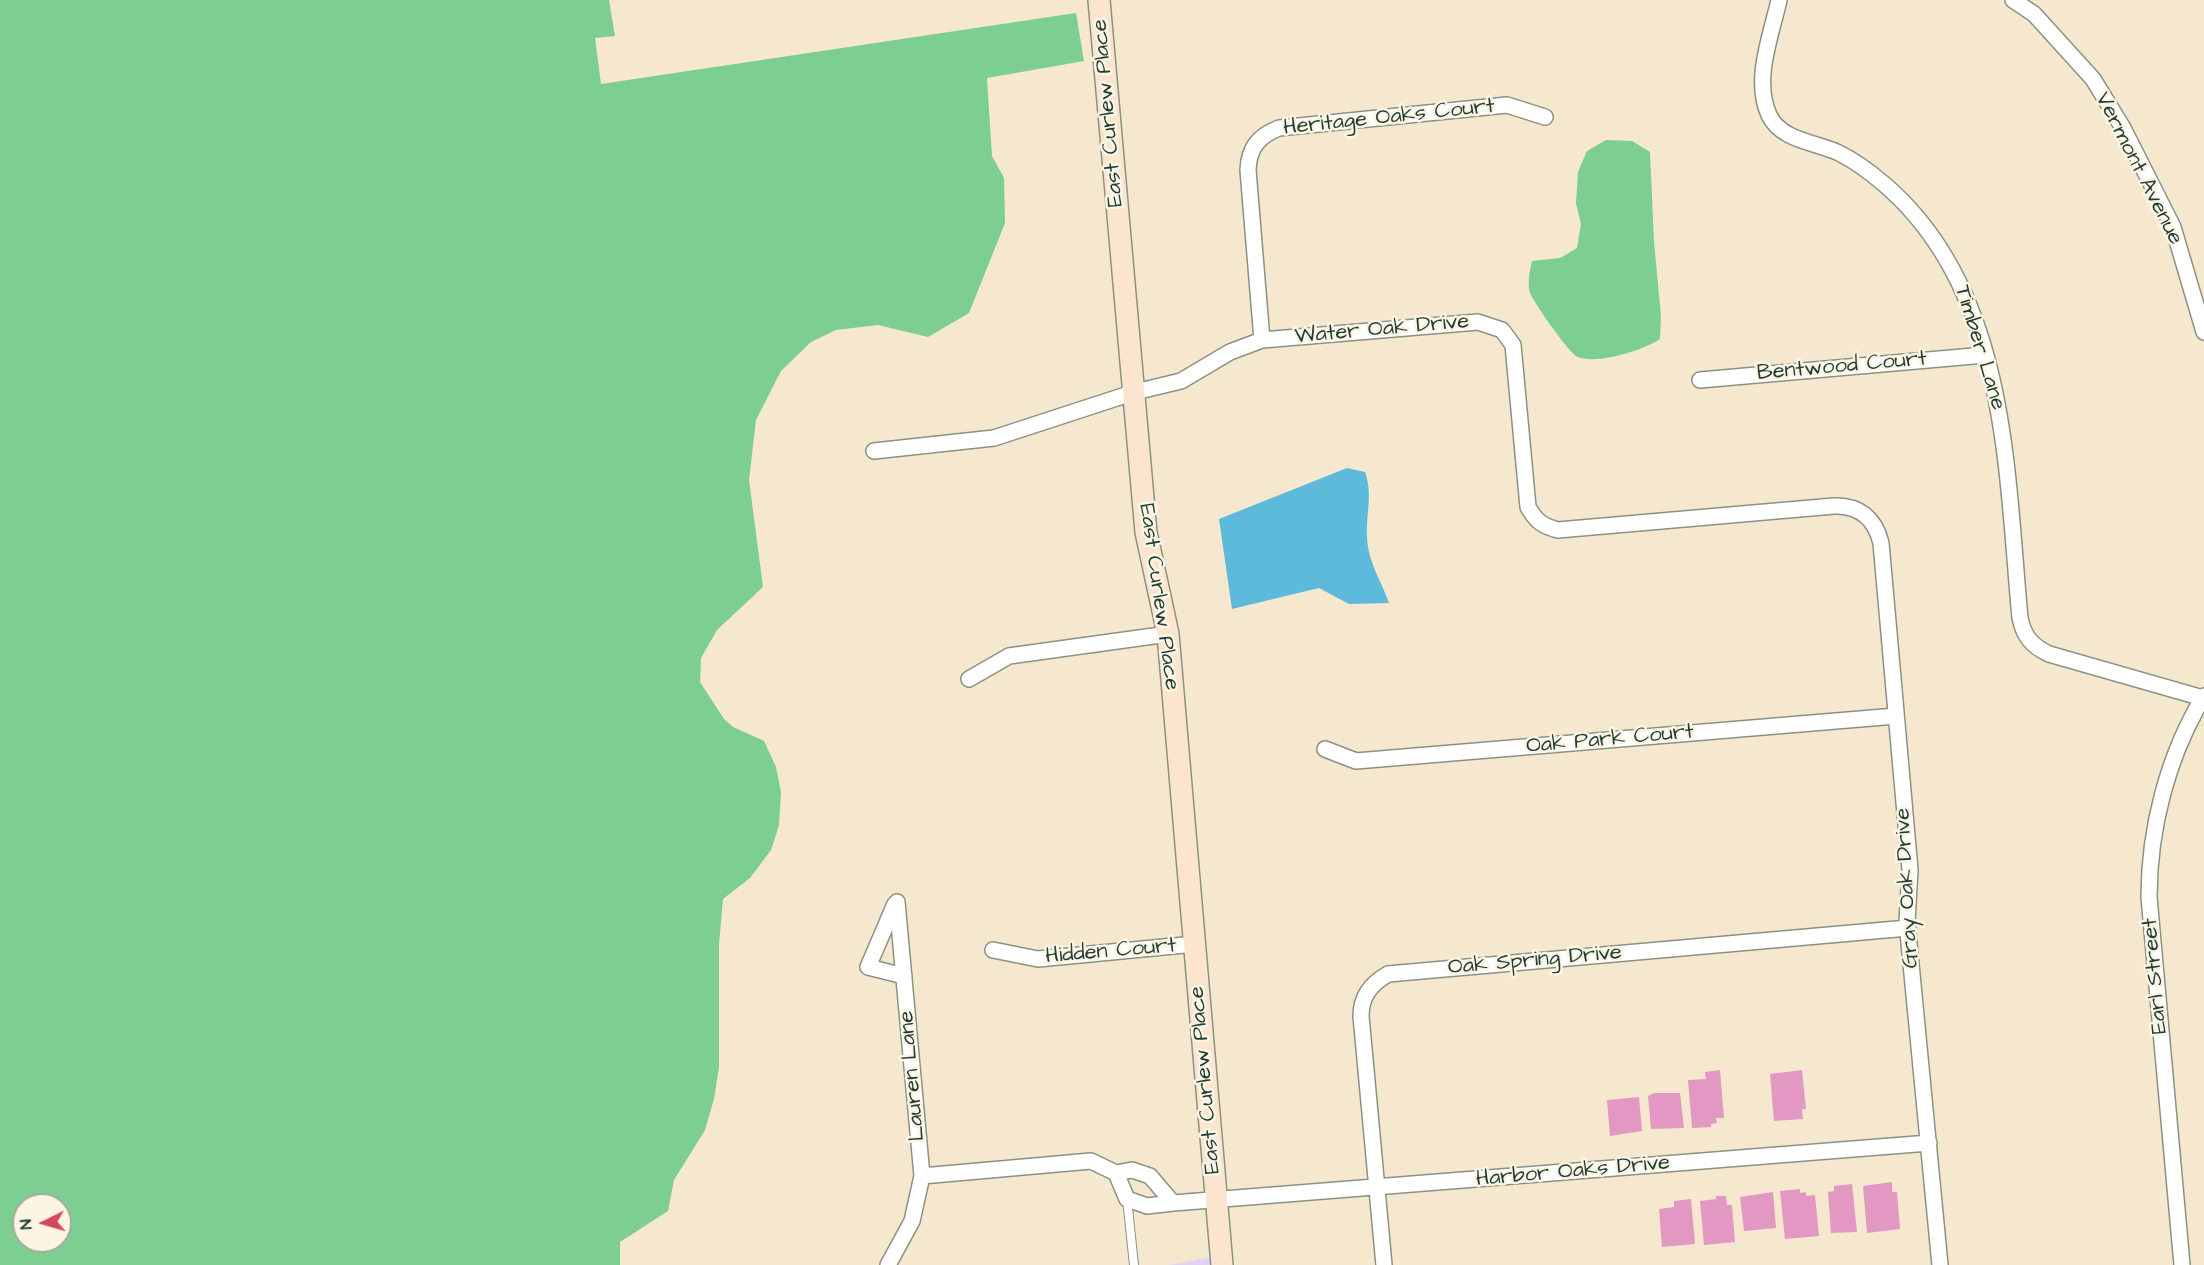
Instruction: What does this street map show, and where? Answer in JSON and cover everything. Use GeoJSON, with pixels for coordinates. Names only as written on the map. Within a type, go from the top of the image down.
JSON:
{"type":"FeatureCollection","features":[{"type":"Feature","properties":{"kind":"street","name":"East Curlew Place"},"geometry":{"type":"LineString","coordinates":[[1099,0],[1146,532],[1168,634],[1222,1265]]}},
{"type":"Feature","properties":{"kind":"street","name":"Timber Lane"},"geometry":{"type":"LineString","coordinates":[[1779,0],[1761,81],[1769,116],[1785,133],[1836,152],[1865,170],[1919,217],[1960,283],[1985,355],[2001,416],[2020,618],[2026,637],[2036,648],[2049,654],[2203,697]]}},
{"type":"Feature","properties":{"kind":"street","name":"Vermont Avenue"},"geometry":{"type":"LineString","coordinates":[[2013,0],[2034,14],[2092,80],[2123,128],[2173,227],[2204,332]]}},
{"type":"Feature","properties":{"kind":"street","name":"Heritage Oaks Court"},"geometry":{"type":"LineString","coordinates":[[1262,340],[1248,170],[1251,151],[1261,137],[1280,128],[1507,105],[1545,117]]}},
{"type":"Feature","properties":{"kind":"street","name":"Water Oak Drive"},"geometry":{"type":"LineString","coordinates":[[874,451],[994,438],[1135,392],[1181,381],[1230,352],[1262,340],[1478,322],[1502,330],[1508,336],[1516,354],[1528,507],[1536,520],[1545,527],[1558,530],[1834,506],[1851,507],[1866,515]]}},
{"type":"Feature","properties":{"kind":"street","name":"Bentwood Court"},"geometry":{"type":"LineString","coordinates":[[1700,380],[1985,355]]}},
{"type":"Feature","properties":{"kind":"street","name":"Gray Oak Drive"},"geometry":{"type":"LineString","coordinates":[[1866,515],[1875,526],[1881,543],[1910,870],[1908,928],[1940,1265]]}},
{"type":"Feature","properties":{"kind":"street"},"geometry":{"type":"LineString","coordinates":[[969,679],[1009,656],[1168,634]]}},
{"type":"Feature","properties":{"kind":"street","name":"Earl Street"},"geometry":{"type":"LineString","coordinates":[[2182,1265],[2149,897],[2149,870],[2153,836],[2162,797],[2174,762],[2203,697]]}},
{"type":"Feature","properties":{"kind":"street","name":"Oak Park Court"},"geometry":{"type":"LineString","coordinates":[[1325,749],[1356,761],[1896,716]]}},
{"type":"Feature","properties":{"kind":"street","name":"Oak Spring Drive"},"geometry":{"type":"LineString","coordinates":[[1384,1265],[1361,1004],[1373,983],[1388,974],[1908,928]]}},
{"type":"Feature","properties":{"kind":"street","name":"Hidden Court"},"geometry":{"type":"LineString","coordinates":[[993,950],[1038,959],[1195,944]]}},
{"type":"Feature","properties":{"kind":"street","name":"Lauren Lane"},"geometry":{"type":"LineString","coordinates":[[888,1265],[912,1221],[922,1176],[904,976]]}},
{"type":"Feature","properties":{"kind":"street","name":"Harbor Oaks Drive"},"geometry":{"type":"LineString","coordinates":[[1216,1200],[1377,1189],[1929,1143]]}},
{"type":"Feature","properties":{"kind":"street"},"geometry":{"type":"LineString","coordinates":[[922,1176],[1091,1161],[1116,1173],[1132,1170],[1150,1176],[1173,1203]]}},
{"type":"Feature","properties":{"kind":"street"},"geometry":{"type":"LineString","coordinates":[[1116,1173],[1126,1199],[1146,1206],[1216,1200]]}},
{"type":"Feature","properties":{"kind":"lane"},"geometry":{"type":"LineString","coordinates":[[1126,1199],[1134,1265]]}},
{"type":"Feature","properties":{"kind":"shaded area"},"geometry":{"type":"Polygon","coordinates":[[[1211,1257],[1212,1265],[1169,1265],[1211,1257]]]}},
{"type":"Feature","properties":{"kind":"green space"},"geometry":{"type":"Polygon","coordinates":[[[0,0],[609,0],[615,36],[595,38],[601,84],[1076,13],[1084,61],[987,78],[992,156],[1004,178],[1005,223],[969,313],[928,337],[878,325],[836,330],[811,342],[781,371],[756,420],[749,480],[763,587],[717,630],[701,658],[700,682],[724,719],[733,727],[764,741],[776,767],[781,792],[779,825],[771,850],[750,878],[723,899],[719,944],[719,1067],[714,1099],[705,1130],[674,1180],[668,1211],[620,1242],[620,1265],[0,1265],[0,0]]]}},
{"type":"Feature","properties":{"kind":"green space"},"geometry":{"type":"Polygon","coordinates":[[[1606,140],[1632,141],[1650,152],[1654,242],[1661,316],[1660,339],[1643,348],[1619,355],[1584,359],[1572,352],[1544,316],[1530,293],[1529,277],[1532,261],[1560,258],[1577,248],[1581,224],[1576,203],[1578,172],[1587,151],[1606,140]]]}},
{"type":"Feature","properties":{"kind":"water"},"geometry":{"type":"Polygon","coordinates":[[[1347,468],[1365,472],[1369,496],[1368,546],[1372,563],[1389,603],[1349,604],[1319,588],[1232,609],[1219,519],[1347,468]]]}},
{"type":"Feature","properties":{"kind":"building"},"geometry":{"type":"Polygon","coordinates":[[[1720,1070],[1724,1118],[1716,1118],[1717,1123],[1711,1124],[1711,1127],[1692,1128],[1688,1080],[1706,1079],[1705,1072],[1720,1070]]]}},
{"type":"Feature","properties":{"kind":"building"},"geometry":{"type":"Polygon","coordinates":[[[1802,1070],[1806,1109],[1802,1109],[1803,1119],[1774,1121],[1770,1074],[1802,1070]]]}},
{"type":"Feature","properties":{"kind":"building"},"geometry":{"type":"Polygon","coordinates":[[[1654,1093],[1680,1093],[1684,1128],[1651,1129],[1648,1096],[1654,1093]]]}},
{"type":"Feature","properties":{"kind":"building"},"geometry":{"type":"Polygon","coordinates":[[[1639,1097],[1642,1131],[1610,1136],[1607,1100],[1639,1097]]]}},
{"type":"Feature","properties":{"kind":"building"},"geometry":{"type":"Polygon","coordinates":[[[1892,1182],[1892,1192],[1897,1192],[1900,1229],[1867,1233],[1863,1186],[1892,1182]]]}},
{"type":"Feature","properties":{"kind":"building"},"geometry":{"type":"Polygon","coordinates":[[[1852,1184],[1857,1232],[1831,1233],[1828,1192],[1834,1191],[1834,1186],[1852,1184]]]}},
{"type":"Feature","properties":{"kind":"building"},"geometry":{"type":"Polygon","coordinates":[[[1800,1189],[1800,1193],[1806,1192],[1806,1196],[1815,1195],[1819,1236],[1785,1239],[1780,1191],[1800,1189]]]}},
{"type":"Feature","properties":{"kind":"building"},"geometry":{"type":"Polygon","coordinates":[[[1773,1192],[1776,1228],[1744,1231],[1740,1197],[1773,1192]]]}},
{"type":"Feature","properties":{"kind":"building"},"geometry":{"type":"Polygon","coordinates":[[[1716,1196],[1726,1196],[1727,1205],[1732,1205],[1735,1242],[1704,1245],[1700,1201],[1716,1199],[1716,1196]]]}},
{"type":"Feature","properties":{"kind":"building"},"geometry":{"type":"Polygon","coordinates":[[[1691,1199],[1695,1244],[1662,1247],[1659,1209],[1674,1207],[1674,1201],[1691,1199]]]}}]}
